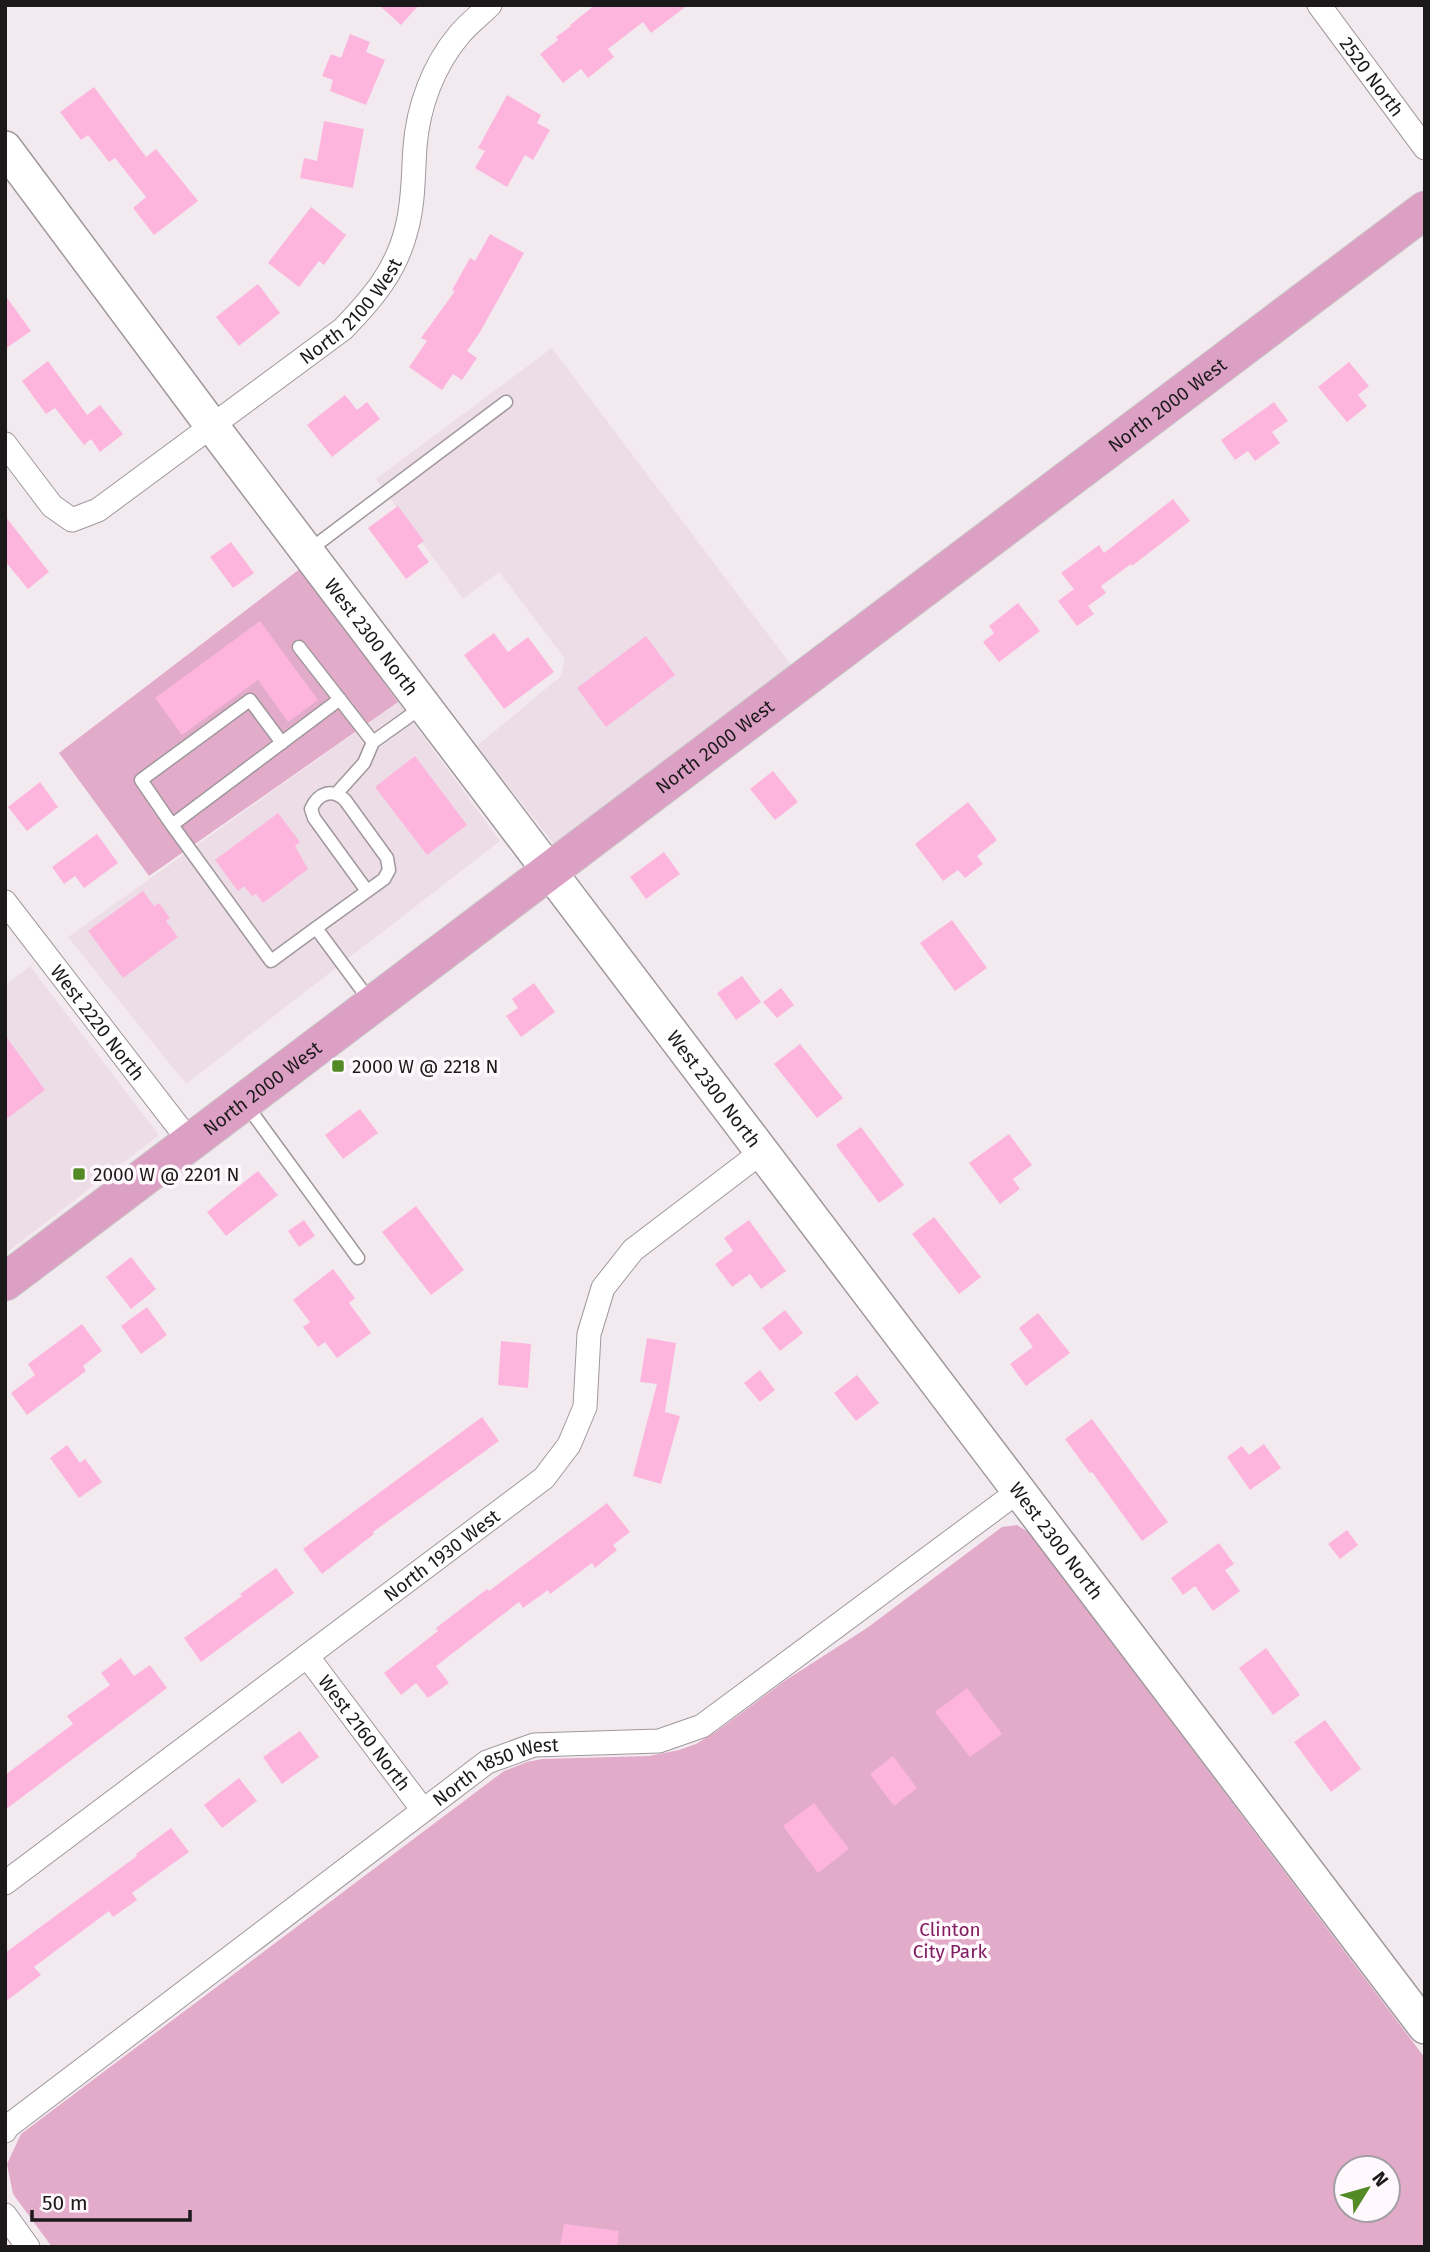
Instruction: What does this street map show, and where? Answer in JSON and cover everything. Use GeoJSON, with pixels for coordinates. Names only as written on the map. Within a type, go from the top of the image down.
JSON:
{"type":"FeatureCollection","features":[{"type":"Feature","properties":{"kind":"main road","name":"North 2000 West"},"geometry":{"type":"LineString","coordinates":[[5,1282],[1425,210]]}},
{"type":"Feature","properties":{"kind":"street","name":"North 2100 West"},"geometry":{"type":"LineString","coordinates":[[5,444],[52,506],[72,520],[97,510],[343,329],[373,298],[394,265],[407,228],[414,189],[415,146],[420,111],[436,69],[460,34],[490,5]]}},
{"type":"Feature","properties":{"kind":"street","name":"2520 North"},"geometry":{"type":"LineString","coordinates":[[1319,5],[1425,148]]}},
{"type":"Feature","properties":{"kind":"street","name":"West 2300 North"},"geometry":{"type":"LineString","coordinates":[[5,148],[212,426],[1425,2027]]}},
{"type":"Feature","properties":{"kind":"street","name":"West 2220 North"},"geometry":{"type":"LineString","coordinates":[[5,902],[190,1142]]}},
{"type":"Feature","properties":{"kind":"street","name":"North 1930 West"},"geometry":{"type":"LineString","coordinates":[[5,1883],[544,1478],[569,1445],[585,1407],[589,1334],[603,1288],[633,1250],[763,1151]]}},
{"type":"Feature","properties":{"kind":"street","name":"North 1850 West"},"geometry":{"type":"LineString","coordinates":[[5,2131],[487,1762],[534,1745],[659,1741],[702,1726],[1020,1490]]}},
{"type":"Feature","properties":{"kind":"street","name":"West 2160 North"},"geometry":{"type":"LineString","coordinates":[[307,1656],[423,1810]]}},
{"type":"Feature","properties":{"kind":"street"},"geometry":{"type":"LineString","coordinates":[[5,2215],[29,2247]]}},
{"type":"Feature","properties":{"kind":"lane"},"geometry":{"type":"LineString","coordinates":[[308,551],[506,402]]}},
{"type":"Feature","properties":{"kind":"lane"},"geometry":{"type":"LineString","coordinates":[[299,647],[373,742]]}},
{"type":"Feature","properties":{"kind":"lane"},"geometry":{"type":"LineString","coordinates":[[172,825],[340,699]]}},
{"type":"Feature","properties":{"kind":"lane"},"geometry":{"type":"LineString","coordinates":[[282,743],[250,700],[141,780],[271,961],[384,879],[389,870],[387,858],[345,800],[337,793],[327,792],[316,799],[311,809],[314,818],[367,891]]}},
{"type":"Feature","properties":{"kind":"lane"},"geometry":{"type":"LineString","coordinates":[[337,793],[364,762],[373,742],[425,705]]}},
{"type":"Feature","properties":{"kind":"lane"},"geometry":{"type":"LineString","coordinates":[[316,928],[372,1004]]}},
{"type":"Feature","properties":{"kind":"lane"},"geometry":{"type":"LineString","coordinates":[[244,1101],[358,1258]]}},
{"type":"Feature","properties":{"kind":"shaded area"},"geometry":{"type":"Polygon","coordinates":[[[552,348],[791,665],[554,844],[477,746],[561,676],[565,659],[499,572],[463,599],[376,479],[552,348]]]}},
{"type":"Feature","properties":{"kind":"shaded area"},"geometry":{"type":"Polygon","coordinates":[[[398,702],[500,841],[186,1084],[68,937],[398,702]]]}},
{"type":"Feature","properties":{"kind":"shaded area"},"geometry":{"type":"Polygon","coordinates":[[[30,966],[159,1135],[5,1254],[5,985],[30,966]]]}},
{"type":"Feature","properties":{"kind":"green space"},"geometry":{"type":"Polygon","coordinates":[[[301,568],[398,702],[149,876],[59,753],[301,568]]]}},
{"type":"Feature","properties":{"kind":"green space","name":"Clinton City Park"},"geometry":{"type":"Polygon","coordinates":[[[1017,1525],[1028,1532],[1425,2058],[1425,2247],[52,2247],[13,2194],[7,2164],[21,2134],[504,1771],[542,1759],[649,1756],[696,1744],[786,1680],[867,1628],[1002,1527],[1017,1525]]]}},
{"type":"Feature","properties":{"kind":"building"},"geometry":{"type":"Polygon","coordinates":[[[379,5],[419,5],[401,25],[379,5]]]}},
{"type":"Feature","properties":{"kind":"building"},"geometry":{"type":"Polygon","coordinates":[[[595,5],[688,5],[651,33],[643,22],[608,49],[614,57],[588,78],[581,69],[563,83],[540,54],[595,5]]]}},
{"type":"Feature","properties":{"kind":"building"},"geometry":{"type":"Polygon","coordinates":[[[350,34],[370,42],[366,52],[385,60],[366,105],[330,91],[333,80],[322,76],[331,54],[341,58],[350,34]]]}},
{"type":"Feature","properties":{"kind":"building"},"geometry":{"type":"Polygon","coordinates":[[[94,87],[146,157],[156,149],[198,201],[154,235],[133,208],[146,197],[115,158],[109,162],[88,135],[81,140],[60,112],[94,87]]]}},
{"type":"Feature","properties":{"kind":"building"},"geometry":{"type":"Polygon","coordinates":[[[507,95],[541,115],[537,123],[550,130],[533,160],[525,155],[507,187],[475,168],[485,151],[478,148],[507,95]]]}},
{"type":"Feature","properties":{"kind":"building"},"geometry":{"type":"Polygon","coordinates":[[[324,121],[364,129],[353,188],[300,178],[304,158],[317,161],[324,121]]]}},
{"type":"Feature","properties":{"kind":"building"},"geometry":{"type":"Polygon","coordinates":[[[311,207],[346,235],[324,265],[319,261],[299,287],[268,263],[311,207]]]}},
{"type":"Feature","properties":{"kind":"building"},"geometry":{"type":"Polygon","coordinates":[[[490,234],[524,253],[467,351],[477,358],[462,380],[453,374],[442,390],[409,367],[427,341],[421,338],[455,291],[452,290],[470,258],[475,261],[490,234]]]}},
{"type":"Feature","properties":{"kind":"building"},"geometry":{"type":"Polygon","coordinates":[[[258,284],[280,313],[239,346],[216,317],[258,284]]]}},
{"type":"Feature","properties":{"kind":"building"},"geometry":{"type":"Polygon","coordinates":[[[5,295],[31,331],[5,349],[5,295]]]}},
{"type":"Feature","properties":{"kind":"building"},"geometry":{"type":"Polygon","coordinates":[[[48,361],[87,415],[100,405],[123,434],[100,452],[91,439],[84,445],[55,408],[46,414],[22,381],[48,361]]]}},
{"type":"Feature","properties":{"kind":"building"},"geometry":{"type":"Polygon","coordinates":[[[1349,362],[1369,386],[1358,395],[1367,406],[1347,422],[1318,387],[1349,362]]]}},
{"type":"Feature","properties":{"kind":"building"},"geometry":{"type":"Polygon","coordinates":[[[345,395],[357,410],[367,402],[380,419],[332,457],[307,425],[345,395]]]}},
{"type":"Feature","properties":{"kind":"building"},"geometry":{"type":"Polygon","coordinates":[[[1274,402],[1288,421],[1272,432],[1280,443],[1255,461],[1248,451],[1235,460],[1221,440],[1274,402]]]}},
{"type":"Feature","properties":{"kind":"building"},"geometry":{"type":"Polygon","coordinates":[[[1173,499],[1190,521],[1132,566],[1131,564],[1101,586],[1106,593],[1088,606],[1094,614],[1077,626],[1058,601],[1074,589],[1061,573],[1099,545],[1104,553],[1173,499]]]}},
{"type":"Feature","properties":{"kind":"building"},"geometry":{"type":"Polygon","coordinates":[[[398,506],[424,541],[417,546],[429,562],[406,579],[368,528],[398,506]]]}},
{"type":"Feature","properties":{"kind":"building"},"geometry":{"type":"Polygon","coordinates":[[[5,516],[49,572],[28,589],[5,561],[5,516]]]}},
{"type":"Feature","properties":{"kind":"building"},"geometry":{"type":"Polygon","coordinates":[[[231,542],[254,573],[233,588],[210,557],[231,542]]]}},
{"type":"Feature","properties":{"kind":"building"},"geometry":{"type":"Polygon","coordinates":[[[1018,603],[1040,631],[999,662],[983,642],[994,633],[989,626],[1018,603]]]}},
{"type":"Feature","properties":{"kind":"building"},"geometry":{"type":"Polygon","coordinates":[[[260,621],[318,700],[288,722],[258,680],[182,735],[155,698],[260,621]]]}},
{"type":"Feature","properties":{"kind":"building"},"geometry":{"type":"Polygon","coordinates":[[[494,633],[508,652],[528,637],[554,672],[504,709],[464,655],[494,633]]]}},
{"type":"Feature","properties":{"kind":"building"},"geometry":{"type":"Polygon","coordinates":[[[646,636],[675,675],[606,727],[577,688],[646,636]]]}},
{"type":"Feature","properties":{"kind":"building"},"geometry":{"type":"Polygon","coordinates":[[[415,756],[467,825],[427,855],[375,787],[415,756]]]}},
{"type":"Feature","properties":{"kind":"building"},"geometry":{"type":"Polygon","coordinates":[[[773,771],[798,802],[775,820],[750,789],[773,771]]]}},
{"type":"Feature","properties":{"kind":"building"},"geometry":{"type":"Polygon","coordinates":[[[40,782],[58,807],[27,831],[8,807],[40,782]]]}},
{"type":"Feature","properties":{"kind":"building"},"geometry":{"type":"Polygon","coordinates":[[[968,802],[997,840],[977,856],[983,864],[965,878],[958,870],[943,881],[915,844],[968,802]]]}},
{"type":"Feature","properties":{"kind":"building"},"geometry":{"type":"Polygon","coordinates":[[[278,813],[300,842],[295,846],[308,869],[263,903],[256,894],[252,896],[244,886],[238,891],[215,860],[278,813]]]}},
{"type":"Feature","properties":{"kind":"building"},"geometry":{"type":"Polygon","coordinates":[[[97,834],[118,863],[84,888],[75,876],[64,884],[52,867],[97,834]]]}},
{"type":"Feature","properties":{"kind":"building"},"geometry":{"type":"Polygon","coordinates":[[[664,852],[680,874],[646,899],[630,877],[664,852]]]}},
{"type":"Feature","properties":{"kind":"building"},"geometry":{"type":"Polygon","coordinates":[[[143,891],[154,906],[159,903],[170,918],[166,921],[178,937],[123,978],[88,931],[143,891]]]}},
{"type":"Feature","properties":{"kind":"building"},"geometry":{"type":"Polygon","coordinates":[[[952,920],[987,968],[955,991],[920,943],[952,920]]]}},
{"type":"Feature","properties":{"kind":"building"},"geometry":{"type":"Polygon","coordinates":[[[742,976],[761,1002],[736,1020],[717,993],[742,976]]]}},
{"type":"Feature","properties":{"kind":"building"},"geometry":{"type":"Polygon","coordinates":[[[534,983],[555,1012],[521,1037],[506,1016],[518,1008],[512,999],[534,983]]]}},
{"type":"Feature","properties":{"kind":"building"},"geometry":{"type":"Polygon","coordinates":[[[781,988],[794,1005],[777,1018],[763,1002],[781,988]]]}},
{"type":"Feature","properties":{"kind":"building"},"geometry":{"type":"Polygon","coordinates":[[[5,1035],[45,1090],[5,1120],[5,1035]]]}},
{"type":"Feature","properties":{"kind":"building"},"geometry":{"type":"Polygon","coordinates":[[[800,1044],[843,1098],[817,1118],[774,1064],[800,1044]]]}},
{"type":"Feature","properties":{"kind":"building"},"geometry":{"type":"Polygon","coordinates":[[[360,1109],[378,1133],[343,1159],[325,1135],[360,1109]]]}},
{"type":"Feature","properties":{"kind":"building"},"geometry":{"type":"Polygon","coordinates":[[[861,1127],[904,1185],[879,1203],[836,1145],[861,1127]]]}},
{"type":"Feature","properties":{"kind":"building"},"geometry":{"type":"Polygon","coordinates":[[[1009,1134],[1032,1165],[1013,1179],[1020,1189],[1000,1204],[969,1163],[1009,1134]]]}},
{"type":"Feature","properties":{"kind":"building"},"geometry":{"type":"Polygon","coordinates":[[[258,1171],[278,1195],[226,1236],[207,1212],[258,1171]]]}},
{"type":"Feature","properties":{"kind":"building"},"geometry":{"type":"Polygon","coordinates":[[[416,1206],[464,1270],[431,1295],[382,1232],[416,1206]]]}},
{"type":"Feature","properties":{"kind":"building"},"geometry":{"type":"Polygon","coordinates":[[[934,1217],[981,1277],[959,1294],[912,1234],[934,1217]]]}},
{"type":"Feature","properties":{"kind":"building"},"geometry":{"type":"Polygon","coordinates":[[[304,1220],[315,1236],[299,1247],[288,1231],[304,1220]]]}},
{"type":"Feature","properties":{"kind":"building"},"geometry":{"type":"Polygon","coordinates":[[[749,1220],[786,1271],[761,1289],[750,1274],[732,1287],[715,1264],[733,1251],[724,1238],[749,1220]]]}},
{"type":"Feature","properties":{"kind":"building"},"geometry":{"type":"Polygon","coordinates":[[[131,1257],[156,1289],[131,1309],[106,1277],[131,1257]]]}},
{"type":"Feature","properties":{"kind":"building"},"geometry":{"type":"Polygon","coordinates":[[[333,1269],[355,1298],[349,1303],[371,1333],[337,1358],[325,1342],[318,1347],[303,1327],[310,1322],[293,1300],[333,1269]]]}},
{"type":"Feature","properties":{"kind":"building"},"geometry":{"type":"Polygon","coordinates":[[[147,1307],[167,1335],[141,1354],[121,1326],[147,1307]]]}},
{"type":"Feature","properties":{"kind":"building"},"geometry":{"type":"Polygon","coordinates":[[[785,1310],[803,1333],[780,1351],[762,1328],[785,1310]]]}},
{"type":"Feature","properties":{"kind":"building"},"geometry":{"type":"Polygon","coordinates":[[[1038,1313],[1070,1353],[1026,1386],[1010,1364],[1033,1347],[1019,1328],[1038,1313]]]}},
{"type":"Feature","properties":{"kind":"building"},"geometry":{"type":"Polygon","coordinates":[[[82,1324],[102,1351],[83,1366],[86,1371],[27,1415],[11,1393],[35,1375],[28,1364],[82,1324]]]}},
{"type":"Feature","properties":{"kind":"building"},"geometry":{"type":"Polygon","coordinates":[[[647,1338],[676,1343],[665,1412],[680,1416],[661,1484],[633,1476],[657,1384],[640,1382],[647,1338]]]}},
{"type":"Feature","properties":{"kind":"building"},"geometry":{"type":"Polygon","coordinates":[[[501,1341],[531,1344],[528,1388],[498,1385],[501,1341]]]}},
{"type":"Feature","properties":{"kind":"building"},"geometry":{"type":"Polygon","coordinates":[[[760,1370],[775,1390],[760,1402],[744,1383],[760,1370]]]}},
{"type":"Feature","properties":{"kind":"building"},"geometry":{"type":"Polygon","coordinates":[[[857,1375],[879,1403],[856,1421],[834,1393],[857,1375]]]}},
{"type":"Feature","properties":{"kind":"building"},"geometry":{"type":"Polygon","coordinates":[[[482,1417],[499,1441],[373,1532],[374,1534],[322,1574],[303,1549],[482,1417]]]}},
{"type":"Feature","properties":{"kind":"building"},"geometry":{"type":"Polygon","coordinates":[[[1092,1419],[1168,1522],[1142,1541],[1065,1439],[1092,1419]]]}},
{"type":"Feature","properties":{"kind":"building"},"geometry":{"type":"Polygon","coordinates":[[[1264,1444],[1281,1468],[1250,1490],[1227,1457],[1242,1446],[1249,1455],[1264,1444]]]}},
{"type":"Feature","properties":{"kind":"building"},"geometry":{"type":"Polygon","coordinates":[[[67,1445],[80,1463],[85,1459],[102,1482],[79,1498],[50,1458],[67,1445]]]}},
{"type":"Feature","properties":{"kind":"building"},"geometry":{"type":"Polygon","coordinates":[[[607,1503],[630,1532],[613,1545],[617,1550],[595,1568],[592,1563],[550,1594],[548,1590],[523,1608],[519,1602],[436,1666],[449,1683],[428,1698],[416,1683],[401,1695],[384,1673],[487,1589],[489,1591],[607,1503]]]}},
{"type":"Feature","properties":{"kind":"building"},"geometry":{"type":"Polygon","coordinates":[[[1347,1530],[1358,1545],[1340,1559],[1328,1544],[1347,1530]]]}},
{"type":"Feature","properties":{"kind":"building"},"geometry":{"type":"Polygon","coordinates":[[[1219,1543],[1234,1564],[1225,1570],[1240,1591],[1213,1611],[1195,1586],[1183,1595],[1171,1578],[1219,1543]]]}},
{"type":"Feature","properties":{"kind":"building"},"geometry":{"type":"Polygon","coordinates":[[[276,1568],[294,1593],[201,1662],[184,1638],[276,1568]]]}},
{"type":"Feature","properties":{"kind":"building"},"geometry":{"type":"Polygon","coordinates":[[[1266,1648],[1300,1695],[1273,1715],[1239,1668],[1266,1648]]]}},
{"type":"Feature","properties":{"kind":"building"},"geometry":{"type":"Polygon","coordinates":[[[121,1658],[134,1676],[150,1665],[167,1688],[5,1810],[5,1775],[73,1724],[67,1716],[110,1685],[101,1673],[121,1658]]]}},
{"type":"Feature","properties":{"kind":"building"},"geometry":{"type":"Polygon","coordinates":[[[967,1688],[1002,1734],[970,1757],[935,1712],[967,1688]]]}},
{"type":"Feature","properties":{"kind":"building"},"geometry":{"type":"Polygon","coordinates":[[[1325,1720],[1361,1769],[1331,1792],[1294,1742],[1325,1720]]]}},
{"type":"Feature","properties":{"kind":"building"},"geometry":{"type":"Polygon","coordinates":[[[300,1731],[319,1757],[282,1784],[263,1757],[300,1731]]]}},
{"type":"Feature","properties":{"kind":"building"},"geometry":{"type":"Polygon","coordinates":[[[893,1756],[917,1788],[894,1806],[870,1774],[893,1756]]]}},
{"type":"Feature","properties":{"kind":"building"},"geometry":{"type":"Polygon","coordinates":[[[239,1778],[257,1801],[222,1828],[204,1805],[239,1778]]]}},
{"type":"Feature","properties":{"kind":"building"},"geometry":{"type":"Polygon","coordinates":[[[814,1803],[849,1849],[818,1873],[783,1826],[814,1803]]]}},
{"type":"Feature","properties":{"kind":"building"},"geometry":{"type":"Polygon","coordinates":[[[171,1828],[189,1852],[132,1893],[137,1900],[113,1917],[109,1911],[34,1967],[41,1975],[5,2002],[5,1953],[171,1828]]]}},
{"type":"Feature","properties":{"kind":"building"},"geometry":{"type":"Polygon","coordinates":[[[564,2224],[619,2231],[617,2247],[560,2247],[564,2224]]]}},
{"type":"Feature","properties":{"kind":"place","name":"2000 W @ 2218 N"},"geometry":{"type":"Point","coordinates":[338,1066]}},
{"type":"Feature","properties":{"kind":"place","name":"2000 W @ 2201 N"},"geometry":{"type":"Point","coordinates":[79,1174]}}]}
